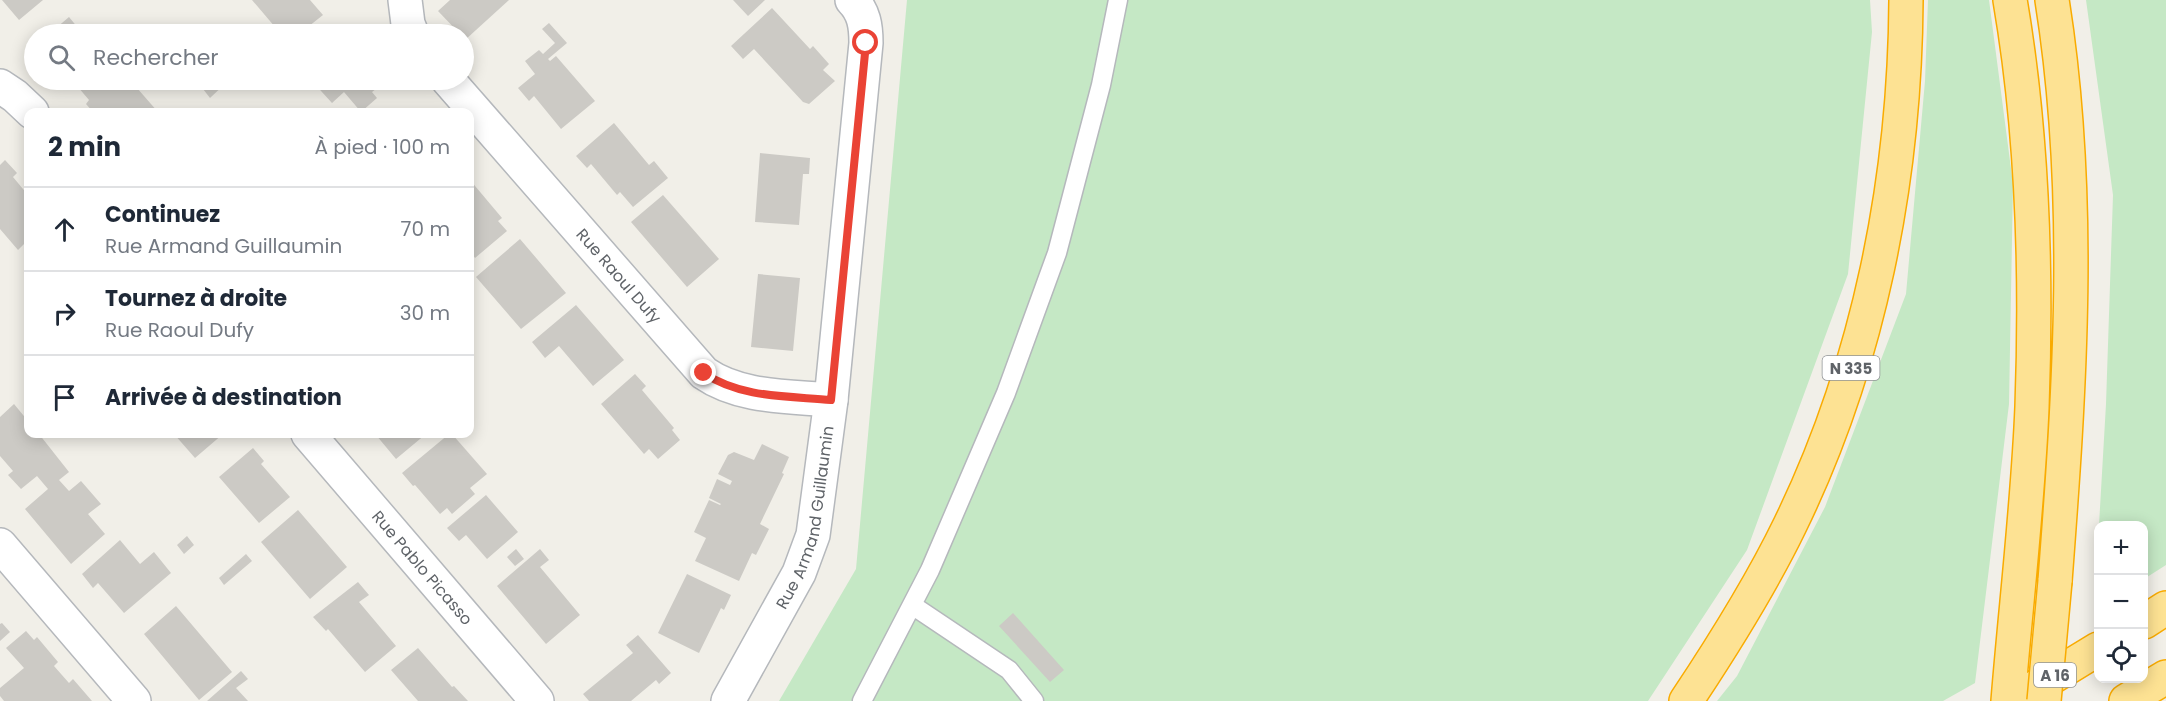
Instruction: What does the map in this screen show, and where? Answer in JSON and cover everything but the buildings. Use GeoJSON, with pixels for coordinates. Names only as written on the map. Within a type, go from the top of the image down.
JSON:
{"type":"FeatureCollection","features":[{"type":"Feature","properties":{"kind":"highway","name":"N 335"},"geometry":{"type":"LineString","coordinates":[[1686,701],[1748,605],[1791,524],[1818,461],[1854,358],[1873,284],[1889,205],[1901,111],[1906,0]]}},
{"type":"Feature","properties":{"kind":"highway"},"geometry":{"type":"LineString","coordinates":[[2010,0],[2024,106],[2033,250],[2032,407],[2010,701]]}},
{"type":"Feature","properties":{"kind":"highway"},"geometry":{"type":"LineString","coordinates":[[2044,701],[2069,399],[2071,219],[2066,118],[2052,0]]}},
{"type":"Feature","properties":{"kind":"highway"},"geometry":{"type":"LineString","coordinates":[[2148,619],[2166,608]]}},
{"type":"Feature","properties":{"kind":"highway","name":"A 16"},"geometry":{"type":"LineString","coordinates":[[2010,701],[2094,651]]}},
{"type":"Feature","properties":{"kind":"highway"},"geometry":{"type":"LineString","coordinates":[[2126,701],[2166,677]]}},
{"type":"Feature","properties":{"kind":"street"},"geometry":{"type":"LineString","coordinates":[[405,0],[405,13],[409,24]]}},
{"type":"Feature","properties":{"kind":"street","name":"Rue Armand Guillaumin"},"geometry":{"type":"LineString","coordinates":[[728,701],[799,573],[809,549],[814,526],[831,400],[866,43],[865,22],[852,0]]}},
{"type":"Feature","properties":{"kind":"street"},"geometry":{"type":"LineString","coordinates":[[0,86],[28,108]]}},
{"type":"Feature","properties":{"kind":"street","name":"Rue Raoul Dufy"},"geometry":{"type":"LineString","coordinates":[[457,90],[472,108]]}},
{"type":"Feature","properties":{"kind":"street","name":"Rue Raoul Dufy"},"geometry":{"type":"LineString","coordinates":[[474,110],[704,373],[726,386],[749,392],[831,400]]}},
{"type":"Feature","properties":{"kind":"street","name":"Rue Pablo Picasso"},"geometry":{"type":"LineString","coordinates":[[311,438],[537,701]]}},
{"type":"Feature","properties":{"kind":"street"},"geometry":{"type":"LineString","coordinates":[[0,545],[135,701]]}},
{"type":"Feature","properties":{"kind":"lane"},"geometry":{"type":"LineString","coordinates":[[862,701],[930,570],[1006,393],[1057,253],[1101,85],[1118,0]]}},
{"type":"Feature","properties":{"kind":"lane"},"geometry":{"type":"LineString","coordinates":[[912,605],[1009,670],[1035,701]]}},
{"type":"Feature","properties":{"kind":"green space"},"geometry":{"type":"Polygon","coordinates":[[[907,0],[1870,0],[1872,32],[1848,274],[1747,550],[1648,701],[779,701],[856,569],[907,0]]]}},
{"type":"Feature","properties":{"kind":"green space"},"geometry":{"type":"Polygon","coordinates":[[[1928,0],[1989,0],[2013,184],[2009,404],[1975,683],[1943,701],[1717,701],[1737,676],[1825,507],[1906,294],[1925,81],[1928,0]]]}},
{"type":"Feature","properties":{"kind":"green space"},"geometry":{"type":"Polygon","coordinates":[[[2086,0],[2166,0],[2166,565],[2148,576],[2148,521],[2099,521],[2106,404],[2113,195],[2086,0]]]}},
{"type":"Feature","properties":{"kind":"route"},"geometry":{"type":"LineString","coordinates":[[704,373],[726,386],[757,393],[831,400],[866,43]]}}]}
